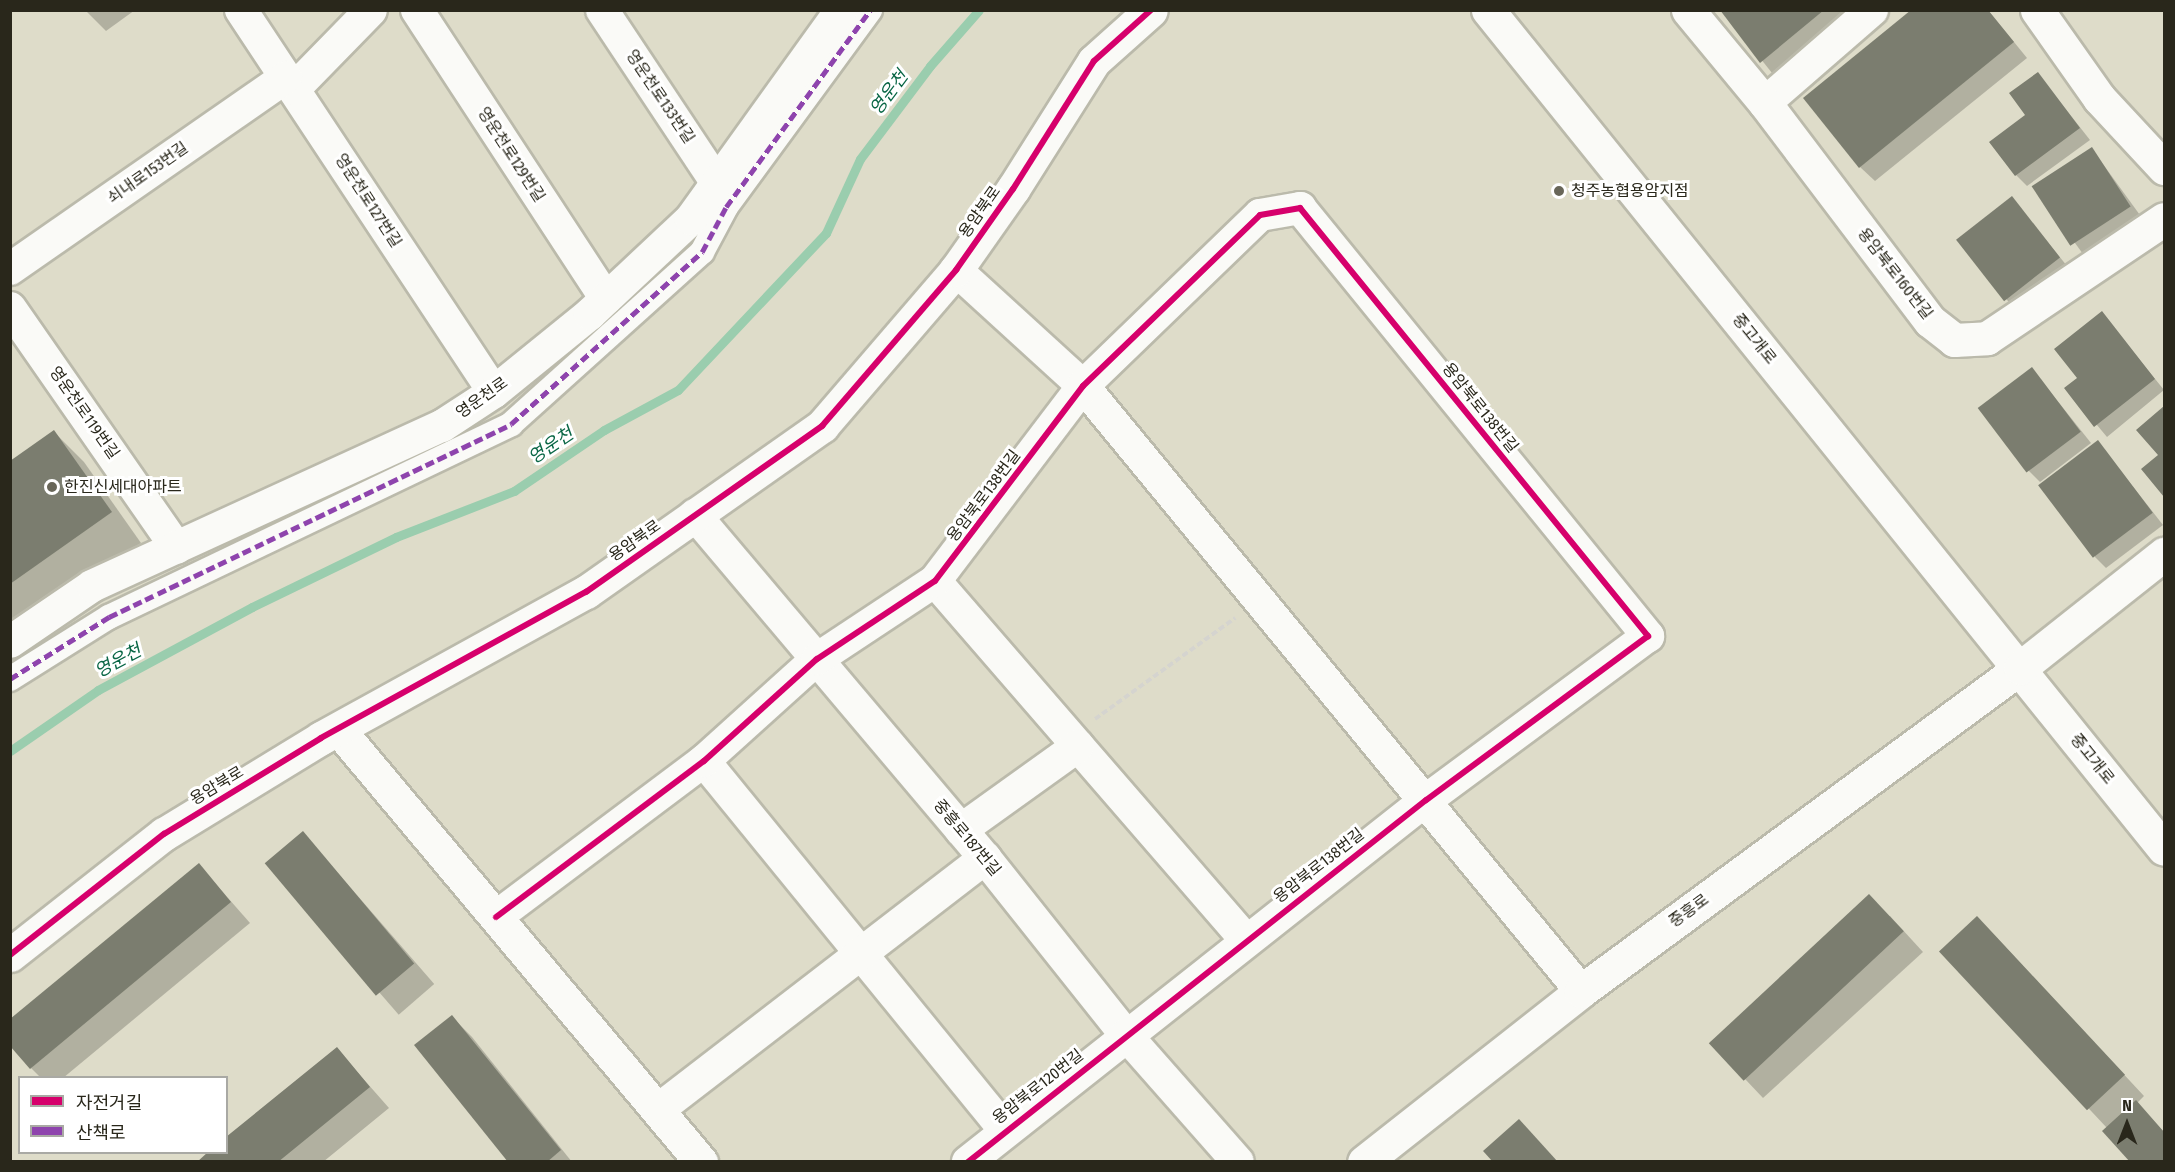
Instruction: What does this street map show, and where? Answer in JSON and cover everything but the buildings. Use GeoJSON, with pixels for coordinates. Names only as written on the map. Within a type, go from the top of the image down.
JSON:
{"type":"FeatureCollection","features":[{"type":"Feature","properties":{"kind":"street","name":"영운천로127번길"},"geometry":{"type":"LineString","coordinates":[[241,10],[494,392]]}},
{"type":"Feature","properties":{"kind":"street","name":"쇠내로153번길"},"geometry":{"type":"LineString","coordinates":[[10,269],[290,83],[370,10]]}},
{"type":"Feature","properties":{"kind":"street","name":"영운천로129번길"},"geometry":{"type":"LineString","coordinates":[[417,10],[606,299]]}},
{"type":"Feature","properties":{"kind":"street","name":"영운천로133번길"},"geometry":{"type":"LineString","coordinates":[[603,10],[717,183]]}},
{"type":"Feature","properties":{"kind":"street"},"geometry":{"type":"LineString","coordinates":[[10,679],[109,617],[511,424],[702,252],[726,207],[870,10]]}},
{"type":"Feature","properties":{"kind":"street","name":"용암북로"},"geometry":{"type":"LineString","coordinates":[[10,955],[164,834],[321,738],[586,592],[822,426],[956,270],[1013,189],[1094,61],[1151,10]]}},
{"type":"Feature","properties":{"kind":"street","name":"중고개로"},"geometry":{"type":"LineString","coordinates":[[1488,10],[2164,849]]}},
{"type":"Feature","properties":{"kind":"street","name":"용암북로160번길"},"geometry":{"type":"LineString","coordinates":[[1688,10],[1765,103],[1930,321],[1954,340],[1987,338],[2164,219]]}},
{"type":"Feature","properties":{"kind":"street"},"geometry":{"type":"LineString","coordinates":[[1765,103],[1872,10]]}},
{"type":"Feature","properties":{"kind":"street"},"geometry":{"type":"LineString","coordinates":[[2037,10],[2099,98],[2164,168]]}},
{"type":"Feature","properties":{"kind":"street","name":"영운천로"},"geometry":{"type":"LineString","coordinates":[[10,642],[92,586],[442,426],[494,392],[606,299],[692,219],[838,12]]}},
{"type":"Feature","properties":{"kind":"street","name":"용암북로138번길"},"geometry":{"type":"LineString","coordinates":[[496,917],[704,761],[817,659],[935,581],[1083,386],[1260,215],[1300,208],[1648,636],[1425,800],[1125,1035]]}},
{"type":"Feature","properties":{"kind":"street"},"geometry":{"type":"LineString","coordinates":[[956,270],[1083,386],[1581,991]]}},
{"type":"Feature","properties":{"kind":"street","name":"영운천로119번길"},"geometry":{"type":"LineString","coordinates":[[10,308],[177,548]]}},
{"type":"Feature","properties":{"kind":"street","name":"중흥로187번길"},"geometry":{"type":"LineString","coordinates":[[695,515],[961,830],[1125,1035],[1238,1161]]}},
{"type":"Feature","properties":{"kind":"street"},"geometry":{"type":"LineString","coordinates":[[2020,668],[2164,554]]}},
{"type":"Feature","properties":{"kind":"street"},"geometry":{"type":"LineString","coordinates":[[935,581],[1246,940]]}},
{"type":"Feature","properties":{"kind":"street","name":"중흥로"},"geometry":{"type":"LineString","coordinates":[[1365,1161],[1581,991],[2020,668]]}},
{"type":"Feature","properties":{"kind":"street"},"geometry":{"type":"LineString","coordinates":[[339,730],[701,1161]]}},
{"type":"Feature","properties":{"kind":"street"},"geometry":{"type":"LineString","coordinates":[[961,830],[1074,741]]}},
{"type":"Feature","properties":{"kind":"street"},"geometry":{"type":"LineString","coordinates":[[704,761],[1005,1130]]}},
{"type":"Feature","properties":{"kind":"street"},"geometry":{"type":"LineString","coordinates":[[658,1110],[984,858]]}},
{"type":"Feature","properties":{"kind":"street","name":"용암북로120번길"},"geometry":{"type":"LineString","coordinates":[[968,1161],[1125,1035]]}},
{"type":"Feature","properties":{"kind":"path"},"geometry":{"type":"LineString","coordinates":[[1074,741],[1260,600]]}},
{"type":"Feature","properties":{"kind":"waterway","name":"영운천"},"geometry":{"type":"LineString","coordinates":[[10,751],[98,690],[252,607],[396,537],[514,491],[604,430],[678,390],[826,233],[860,159],[930,66],[979,10]]}},
{"type":"Feature","properties":{"kind":"marked path"},"geometry":{"type":"LineString","coordinates":[[10,679],[109,617],[511,424],[702,252],[726,207],[870,10]]}},
{"type":"Feature","properties":{"kind":"cycle path"},"geometry":{"type":"LineString","coordinates":[[10,955],[164,834],[321,738],[586,592],[822,426],[956,270],[1013,189],[1094,61],[1151,10]]}},
{"type":"Feature","properties":{"kind":"cycle path"},"geometry":{"type":"LineString","coordinates":[[496,917],[704,761],[817,659],[935,581],[1083,386],[1260,215],[1300,208],[1648,636],[1426,800],[968,1162]]}},
{"type":"Feature","properties":{"kind":"place","name":"청주농협용암지점"},"geometry":{"type":"Point","coordinates":[1559,191]}},
{"type":"Feature","properties":{"kind":"place","name":"한진신세대아파트"},"geometry":{"type":"Point","coordinates":[52,487]}}]}
